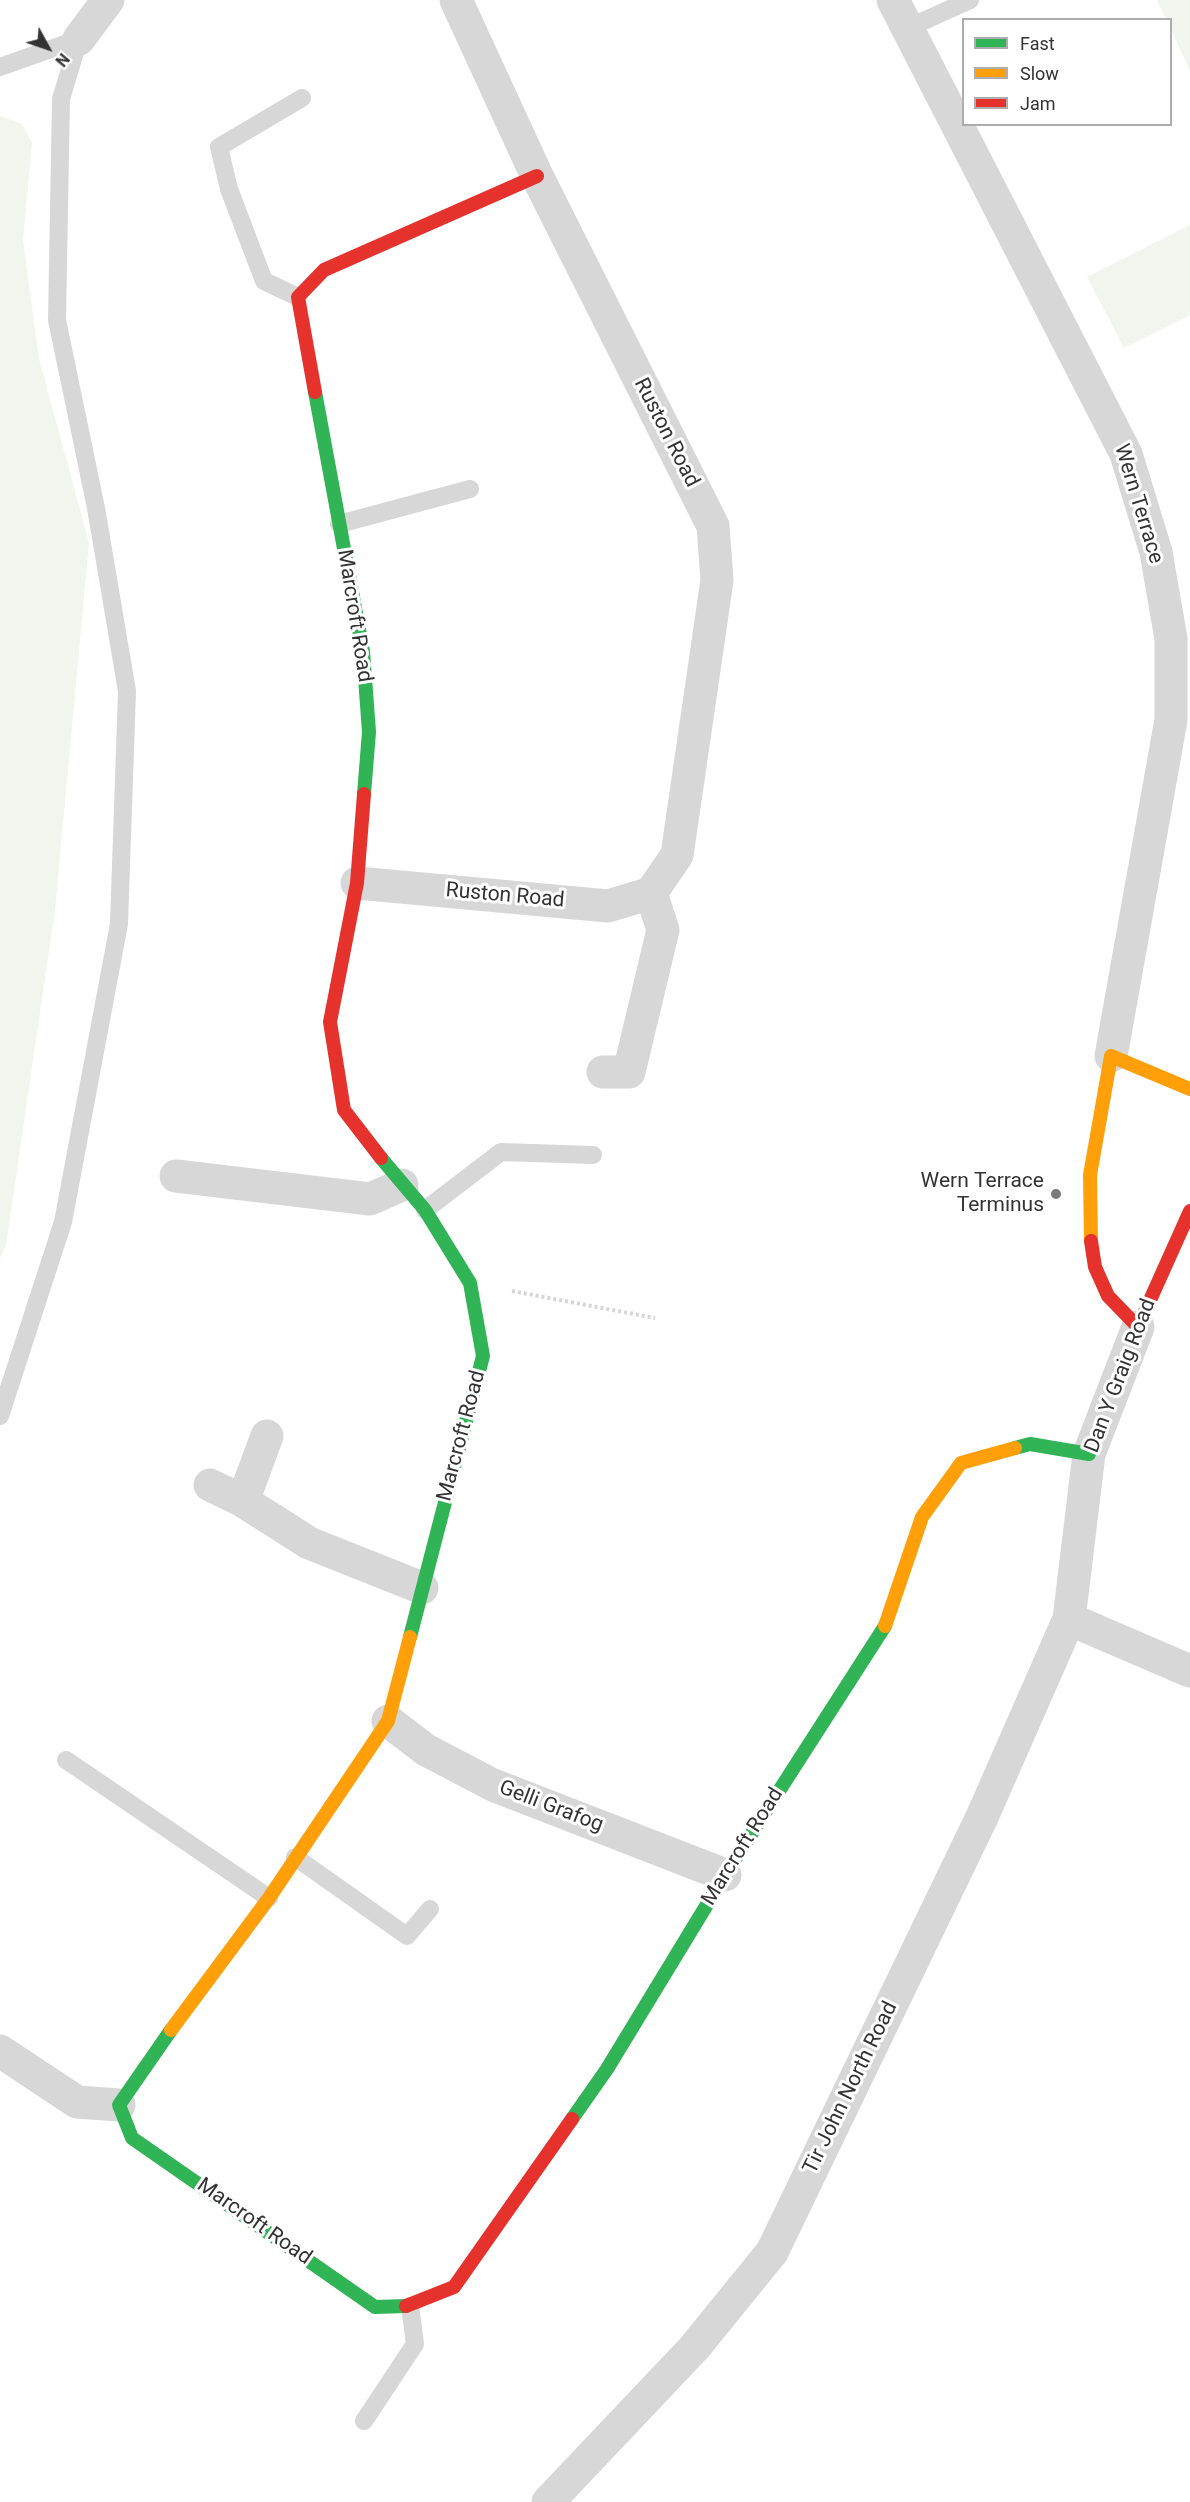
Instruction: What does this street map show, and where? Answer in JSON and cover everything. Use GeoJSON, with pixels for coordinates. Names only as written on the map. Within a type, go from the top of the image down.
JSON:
{"type":"FeatureCollection","features":[{"type":"Feature","properties":{"kind":"street"},"geometry":{"type":"LineString","coordinates":[[79,39],[108,0]]}},
{"type":"Feature","properties":{"kind":"street","name":"Ruston Road"},"geometry":{"type":"LineString","coordinates":[[357,883],[608,906],[651,893],[677,855],[717,580],[713,525],[537,176],[456,0]]}},
{"type":"Feature","properties":{"kind":"street","name":"Wern Terrace"},"geometry":{"type":"LineString","coordinates":[[901,14],[1126,454],[1156,552],[1171,639],[1171,720],[1090,1175],[1090,1234],[1095,1267],[1108,1296],[1138,1327]]}},
{"type":"Feature","properties":{"kind":"street"},"geometry":{"type":"LineString","coordinates":[[298,297],[324,270],[537,176]]}},
{"type":"Feature","properties":{"kind":"street","name":"Marcroft Road"},"geometry":{"type":"LineString","coordinates":[[298,297],[363,651],[369,732],[357,883],[330,1022],[344,1110],[402,1185],[425,1209],[470,1283],[483,1356],[388,1721],[269,1898],[140,2072],[119,2105],[132,2138],[375,2307],[410,2306],[453,2287],[607,2069],[725,1875],[889,1620],[922,1517],[961,1463],[1030,1444],[1089,1454]]}},
{"type":"Feature","properties":{"kind":"street"},"geometry":{"type":"LineString","coordinates":[[603,1072],[629,1072],[663,930],[651,893]]}},
{"type":"Feature","properties":{"kind":"street"},"geometry":{"type":"LineString","coordinates":[[1111,1056],[1190,1089]]}},
{"type":"Feature","properties":{"kind":"street"},"geometry":{"type":"LineString","coordinates":[[176,1176],[370,1199],[402,1185]]}},
{"type":"Feature","properties":{"kind":"street","name":"Dan Y Graig Road"},"geometry":{"type":"LineString","coordinates":[[1069,1619],[1089,1454],[1138,1327],[1190,1211]]}},
{"type":"Feature","properties":{"kind":"street"},"geometry":{"type":"LineString","coordinates":[[243,1501],[267,1436]]}},
{"type":"Feature","properties":{"kind":"street"},"geometry":{"type":"LineString","coordinates":[[210,1485],[243,1501],[309,1543],[422,1588]]}},
{"type":"Feature","properties":{"kind":"street"},"geometry":{"type":"LineString","coordinates":[[1069,1619],[1190,1671]]}},
{"type":"Feature","properties":{"kind":"street","name":"Tir John North Road"},"geometry":{"type":"LineString","coordinates":[[548,2502],[694,2348],[772,2252],[982,1817],[1069,1619]]}},
{"type":"Feature","properties":{"kind":"street","name":"Gelli Grafog"},"geometry":{"type":"LineString","coordinates":[[388,1721],[426,1750],[493,1785],[725,1875]]}},
{"type":"Feature","properties":{"kind":"street"},"geometry":{"type":"LineString","coordinates":[[0,2052],[77,2102],[119,2105]]}},
{"type":"Feature","properties":{"kind":"lane"},"geometry":{"type":"LineString","coordinates":[[901,14],[970,0]]}},
{"type":"Feature","properties":{"kind":"lane"},"geometry":{"type":"LineString","coordinates":[[0,67],[79,39]]}},
{"type":"Feature","properties":{"kind":"lane"},"geometry":{"type":"LineString","coordinates":[[0,1416],[63,1222],[119,924],[127,691],[96,508],[57,320],[61,99],[79,39]]}},
{"type":"Feature","properties":{"kind":"lane"},"geometry":{"type":"LineString","coordinates":[[298,297],[264,281],[229,189],[219,147],[302,98]]}},
{"type":"Feature","properties":{"kind":"lane"},"geometry":{"type":"LineString","coordinates":[[339,524],[470,489]]}},
{"type":"Feature","properties":{"kind":"lane"},"geometry":{"type":"LineString","coordinates":[[425,1209],[501,1152],[593,1155]]}},
{"type":"Feature","properties":{"kind":"lane"},"geometry":{"type":"LineString","coordinates":[[66,1760],[269,1898]]}},
{"type":"Feature","properties":{"kind":"lane"},"geometry":{"type":"LineString","coordinates":[[295,1857],[407,1936],[430,1909]]}},
{"type":"Feature","properties":{"kind":"lane"},"geometry":{"type":"LineString","coordinates":[[364,2421],[415,2344],[410,2306]]}},
{"type":"Feature","properties":{"kind":"path"},"geometry":{"type":"LineString","coordinates":[[470,1283],[655,1318]]}},
{"type":"Feature","properties":{"kind":"shaded area"},"geometry":{"type":"Polygon","coordinates":[[[1157,0],[1190,0],[1190,71],[1172,31],[1172,18],[1166,18],[1157,0]]]}},
{"type":"Feature","properties":{"kind":"shaded area"},"geometry":{"type":"Polygon","coordinates":[[[0,116],[22,124],[32,143],[23,240],[39,359],[89,543],[55,910],[6,1245],[0,1258],[0,116]]]}},
{"type":"Feature","properties":{"kind":"shaded area"},"geometry":{"type":"Polygon","coordinates":[[[1190,225],[1190,315],[1124,348],[1087,277],[1190,225]]]}},
{"type":"Feature","properties":{"kind":"traffic: fast"},"geometry":{"type":"LineString","coordinates":[[315,392],[363,651],[369,732],[364,794]]}},
{"type":"Feature","properties":{"kind":"traffic: fast"},"geometry":{"type":"LineString","coordinates":[[381,1158],[425,1210],[470,1283],[483,1356],[410,1637]]}},
{"type":"Feature","properties":{"kind":"traffic: fast"},"geometry":{"type":"LineString","coordinates":[[1015,1448],[1030,1444],[1089,1454]]}},
{"type":"Feature","properties":{"kind":"traffic: fast"},"geometry":{"type":"LineString","coordinates":[[572,2119],[607,2069],[725,1875],[885,1626]]}},
{"type":"Feature","properties":{"kind":"traffic: fast"},"geometry":{"type":"LineString","coordinates":[[171,2030],[119,2105],[132,2138],[375,2307],[406,2306]]}},
{"type":"Feature","properties":{"kind":"traffic: slow"},"geometry":{"type":"LineString","coordinates":[[1091,1241],[1090,1175],[1111,1056],[1190,1089]]}},
{"type":"Feature","properties":{"kind":"traffic: slow"},"geometry":{"type":"LineString","coordinates":[[885,1626],[922,1517],[961,1463],[1015,1448]]}},
{"type":"Feature","properties":{"kind":"traffic: slow"},"geometry":{"type":"LineString","coordinates":[[171,2030],[269,1898],[388,1721],[410,1637]]}},
{"type":"Feature","properties":{"kind":"traffic: jam"},"geometry":{"type":"LineString","coordinates":[[315,392],[298,297],[324,270],[537,176]]}},
{"type":"Feature","properties":{"kind":"traffic: jam"},"geometry":{"type":"LineString","coordinates":[[364,794],[357,883],[330,1022],[344,1110],[381,1158]]}},
{"type":"Feature","properties":{"kind":"traffic: jam"},"geometry":{"type":"LineString","coordinates":[[1091,1241],[1095,1267],[1108,1296],[1138,1327],[1190,1211]]}},
{"type":"Feature","properties":{"kind":"traffic: jam"},"geometry":{"type":"LineString","coordinates":[[406,2306],[454,2287],[572,2119]]}},
{"type":"Feature","properties":{"kind":"place","name":"Wern Terrace Terminus"},"geometry":{"type":"Point","coordinates":[1056,1194]}}]}
